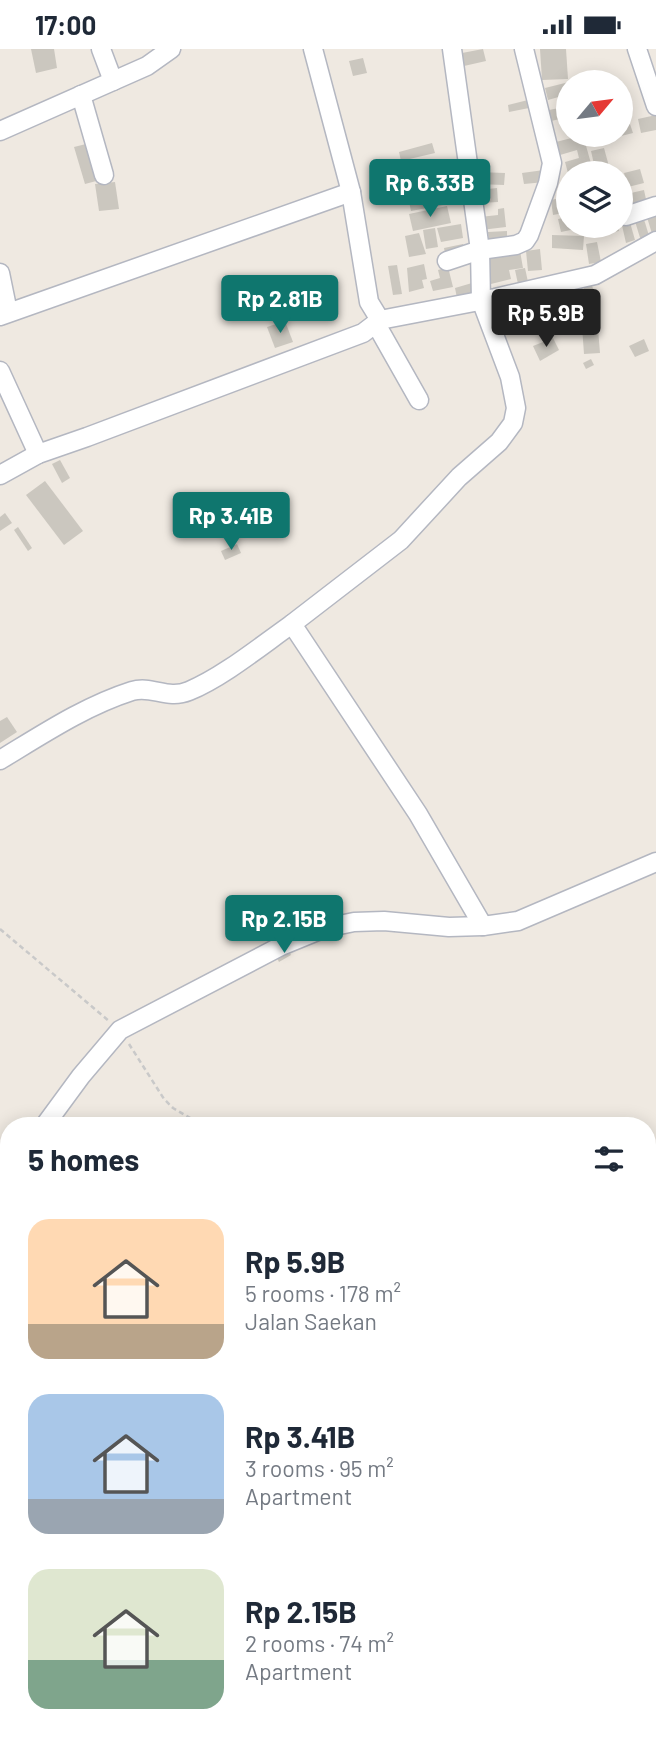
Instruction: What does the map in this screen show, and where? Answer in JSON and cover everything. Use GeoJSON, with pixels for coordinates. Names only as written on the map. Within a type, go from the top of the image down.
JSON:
{"type":"FeatureCollection","features":[{"type":"Feature","properties":{"kind":"street"},"geometry":{"type":"LineString","coordinates":[[101,49],[113,81]]}},
{"type":"Feature","properties":{"kind":"street"},"geometry":{"type":"LineString","coordinates":[[0,131],[147,66],[171,49]]}},
{"type":"Feature","properties":{"kind":"street"},"geometry":{"type":"LineString","coordinates":[[313,49],[351,192],[369,302],[419,400]]}},
{"type":"Feature","properties":{"kind":"street"},"geometry":{"type":"LineString","coordinates":[[0,760],[85,709],[134,690],[167,695],[188,692],[217,675],[292,624],[401,540],[459,477],[499,442],[513,423],[516,408],[514,395],[481,300],[480,250],[452,49]]}},
{"type":"Feature","properties":{"kind":"street"},"geometry":{"type":"LineString","coordinates":[[447,261],[480,250],[516,245],[528,238],[551,171],[550,154],[524,49]]}},
{"type":"Feature","properties":{"kind":"street"},"geometry":{"type":"LineString","coordinates":[[637,49],[656,106]]}},
{"type":"Feature","properties":{"kind":"street"},"geometry":{"type":"LineString","coordinates":[[81,95],[104,175]]}},
{"type":"Feature","properties":{"kind":"street"},"geometry":{"type":"LineString","coordinates":[[0,273],[4,314],[351,192]]}},
{"type":"Feature","properties":{"kind":"street"},"geometry":{"type":"LineString","coordinates":[[633,214],[656,206]]}},
{"type":"Feature","properties":{"kind":"street"},"geometry":{"type":"LineString","coordinates":[[0,475],[38,454],[351,337],[378,322],[598,274],[656,241]]}},
{"type":"Feature","properties":{"kind":"street"},"geometry":{"type":"LineString","coordinates":[[0,371],[38,454]]}},
{"type":"Feature","properties":{"kind":"street"},"geometry":{"type":"LineString","coordinates":[[292,624],[418,814],[483,926]]}},
{"type":"Feature","properties":{"kind":"street"},"geometry":{"type":"LineString","coordinates":[[51,1117],[80,1076],[120,1030],[281,946],[325,928],[354,922],[383,921],[449,927],[518,921],[656,862]]}},
{"type":"Feature","properties":{"kind":"building"},"geometry":{"type":"Polygon","coordinates":[[[31,49],[54,49],[57,68],[36,73],[31,49]]]}},
{"type":"Feature","properties":{"kind":"building"},"geometry":{"type":"Polygon","coordinates":[[[483,49],[486,61],[464,66],[462,53],[483,49]]]}},
{"type":"Feature","properties":{"kind":"building"},"geometry":{"type":"Polygon","coordinates":[[[540,49],[566,49],[567,70],[556,70],[556,79],[542,80],[540,49]]]}},
{"type":"Feature","properties":{"kind":"building"},"geometry":{"type":"Polygon","coordinates":[[[363,58],[367,73],[353,76],[349,61],[363,58]]]}},
{"type":"Feature","properties":{"kind":"building"},"geometry":{"type":"Polygon","coordinates":[[[556,85],[556,98],[548,100],[545,88],[556,85]]]}},
{"type":"Feature","properties":{"kind":"building"},"geometry":{"type":"Polygon","coordinates":[[[532,99],[534,107],[509,112],[508,105],[532,99]]]}},
{"type":"Feature","properties":{"kind":"building"},"geometry":{"type":"Polygon","coordinates":[[[556,109],[556,120],[551,121],[549,110],[556,109]]]}},
{"type":"Feature","properties":{"kind":"building"},"geometry":{"type":"Polygon","coordinates":[[[656,115],[656,130],[641,133],[638,119],[656,115]]]}},
{"type":"Feature","properties":{"kind":"building"},"geometry":{"type":"Polygon","coordinates":[[[90,143],[100,180],[85,184],[74,147],[90,143]]]}},
{"type":"Feature","properties":{"kind":"building"},"geometry":{"type":"Polygon","coordinates":[[[432,143],[435,153],[401,161],[399,152],[432,143]]]}},
{"type":"Feature","properties":{"kind":"building"},"geometry":{"type":"Polygon","coordinates":[[[558,147],[586,147],[590,161],[568,161],[579,158],[577,150],[560,155],[558,147]]]}},
{"type":"Feature","properties":{"kind":"building"},"geometry":{"type":"Polygon","coordinates":[[[604,148],[608,161],[593,161],[591,151],[604,148]]]}},
{"type":"Feature","properties":{"kind":"building"},"geometry":{"type":"Polygon","coordinates":[[[640,169],[644,183],[633,186],[633,171],[640,169]]]}},
{"type":"Feature","properties":{"kind":"building"},"geometry":{"type":"Polygon","coordinates":[[[544,170],[545,182],[524,184],[522,173],[544,170]]]}},
{"type":"Feature","properties":{"kind":"building"},"geometry":{"type":"Polygon","coordinates":[[[478,172],[505,173],[504,185],[477,184],[478,172]]]}},
{"type":"Feature","properties":{"kind":"building"},"geometry":{"type":"Polygon","coordinates":[[[115,182],[119,209],[99,211],[95,184],[115,182]]]}},
{"type":"Feature","properties":{"kind":"building"},"geometry":{"type":"Polygon","coordinates":[[[497,188],[498,202],[481,203],[479,190],[497,188]]]}},
{"type":"Feature","properties":{"kind":"building"},"geometry":{"type":"Polygon","coordinates":[[[445,190],[448,204],[411,211],[408,197],[445,190]]]}},
{"type":"Feature","properties":{"kind":"building"},"geometry":{"type":"Polygon","coordinates":[[[644,190],[647,204],[633,207],[633,192],[644,190]]]}},
{"type":"Feature","properties":{"kind":"building"},"geometry":{"type":"Polygon","coordinates":[[[556,199],[556,214],[553,215],[551,200],[556,199]]]}},
{"type":"Feature","properties":{"kind":"building"},"geometry":{"type":"Polygon","coordinates":[[[447,206],[451,223],[413,231],[409,214],[447,206]]]}},
{"type":"Feature","properties":{"kind":"building"},"geometry":{"type":"Polygon","coordinates":[[[504,208],[506,227],[481,230],[480,217],[498,215],[498,209],[504,208]]]}},
{"type":"Feature","properties":{"kind":"building"},"geometry":{"type":"Polygon","coordinates":[[[656,211],[656,236],[653,237],[646,214],[656,211]]]}},
{"type":"Feature","properties":{"kind":"building"},"geometry":{"type":"Polygon","coordinates":[[[643,216],[650,239],[641,241],[634,218],[643,216]]]}},
{"type":"Feature","properties":{"kind":"building"},"geometry":{"type":"Polygon","coordinates":[[[461,224],[463,238],[441,242],[437,228],[461,224]]]}},
{"type":"Feature","properties":{"kind":"building"},"geometry":{"type":"Polygon","coordinates":[[[435,228],[438,247],[426,249],[423,230],[435,228]]]}},
{"type":"Feature","properties":{"kind":"building"},"geometry":{"type":"Polygon","coordinates":[[[507,231],[507,243],[489,244],[488,232],[507,231]]]}},
{"type":"Feature","properties":{"kind":"building"},"geometry":{"type":"Polygon","coordinates":[[[419,233],[426,254],[409,257],[405,236],[419,233]]]}},
{"type":"Feature","properties":{"kind":"building"},"geometry":{"type":"Polygon","coordinates":[[[633,233],[635,240],[626,243],[625,238],[633,238],[633,233]]]}},
{"type":"Feature","properties":{"kind":"building"},"geometry":{"type":"Polygon","coordinates":[[[552,235],[556,235],[556,238],[584,238],[583,250],[552,248],[552,235]]]}},
{"type":"Feature","properties":{"kind":"building"},"geometry":{"type":"Polygon","coordinates":[[[597,242],[601,262],[589,264],[586,244],[597,242]]]}},
{"type":"Feature","properties":{"kind":"building"},"geometry":{"type":"Polygon","coordinates":[[[463,244],[465,254],[446,258],[444,248],[463,244]]]}},
{"type":"Feature","properties":{"kind":"building"},"geometry":{"type":"Polygon","coordinates":[[[540,249],[542,270],[528,271],[526,251],[540,249]]]}},
{"type":"Feature","properties":{"kind":"building"},"geometry":{"type":"Polygon","coordinates":[[[520,251],[523,268],[509,270],[511,279],[487,285],[482,261],[520,251]]]}},
{"type":"Feature","properties":{"kind":"building"},"geometry":{"type":"Polygon","coordinates":[[[424,264],[427,279],[422,280],[424,288],[409,292],[407,268],[424,264]]]}},
{"type":"Feature","properties":{"kind":"building"},"geometry":{"type":"Polygon","coordinates":[[[397,265],[402,294],[393,295],[388,266],[397,265]]]}},
{"type":"Feature","properties":{"kind":"building"},"geometry":{"type":"Polygon","coordinates":[[[448,267],[453,287],[433,291],[430,281],[440,278],[438,270],[448,267]]]}},
{"type":"Feature","properties":{"kind":"building"},"geometry":{"type":"Polygon","coordinates":[[[525,268],[528,282],[518,284],[515,270],[525,268]]]}},
{"type":"Feature","properties":{"kind":"building"},"geometry":{"type":"Polygon","coordinates":[[[590,279],[594,292],[586,295],[582,282],[590,279]]]}},
{"type":"Feature","properties":{"kind":"building"},"geometry":{"type":"Polygon","coordinates":[[[472,283],[474,293],[457,298],[455,288],[472,283]]]}},
{"type":"Feature","properties":{"kind":"building"},"geometry":{"type":"Polygon","coordinates":[[[582,288],[587,301],[577,304],[572,291],[582,288]]]}},
{"type":"Feature","properties":{"kind":"building"},"geometry":{"type":"Polygon","coordinates":[[[569,290],[575,306],[572,307],[575,316],[562,321],[555,295],[569,290]]]}},
{"type":"Feature","properties":{"kind":"building"},"geometry":{"type":"Polygon","coordinates":[[[514,298],[519,320],[506,322],[507,325],[498,327],[492,311],[496,310],[494,302],[514,298]]]}},
{"type":"Feature","properties":{"kind":"building"},"geometry":{"type":"Polygon","coordinates":[[[592,309],[597,316],[600,353],[584,354],[582,326],[578,314],[592,309]]]}},
{"type":"Feature","properties":{"kind":"building"},"geometry":{"type":"Polygon","coordinates":[[[285,321],[293,342],[275,348],[267,327],[285,321]]]}},
{"type":"Feature","properties":{"kind":"building"},"geometry":{"type":"Polygon","coordinates":[[[553,338],[559,350],[540,361],[533,346],[553,338]]]}},
{"type":"Feature","properties":{"kind":"building"},"geometry":{"type":"Polygon","coordinates":[[[644,339],[649,351],[635,357],[629,346],[644,339]]]}},
{"type":"Feature","properties":{"kind":"building"},"geometry":{"type":"Polygon","coordinates":[[[591,359],[594,365],[586,369],[583,363],[591,359]]]}},
{"type":"Feature","properties":{"kind":"building"},"geometry":{"type":"Polygon","coordinates":[[[60,460],[70,478],[62,483],[52,464],[60,460]]]}},
{"type":"Feature","properties":{"kind":"building"},"geometry":{"type":"Polygon","coordinates":[[[45,481],[83,531],[64,545],[26,495],[45,481]]]}},
{"type":"Feature","properties":{"kind":"building"},"geometry":{"type":"Polygon","coordinates":[[[5,513],[12,523],[0,531],[0,517],[5,513]]]}},
{"type":"Feature","properties":{"kind":"building"},"geometry":{"type":"Polygon","coordinates":[[[18,527],[32,548],[28,551],[14,530],[18,527]]]}},
{"type":"Feature","properties":{"kind":"building"},"geometry":{"type":"Polygon","coordinates":[[[237,544],[241,553],[225,560],[221,551],[237,544]]]}},
{"type":"Feature","properties":{"kind":"building"},"geometry":{"type":"Polygon","coordinates":[[[7,717],[17,732],[0,743],[0,721],[7,717]]]}},
{"type":"Feature","properties":{"kind":"building"},"geometry":{"type":"Polygon","coordinates":[[[288,949],[291,955],[279,962],[276,956],[288,949]]]}}]}
